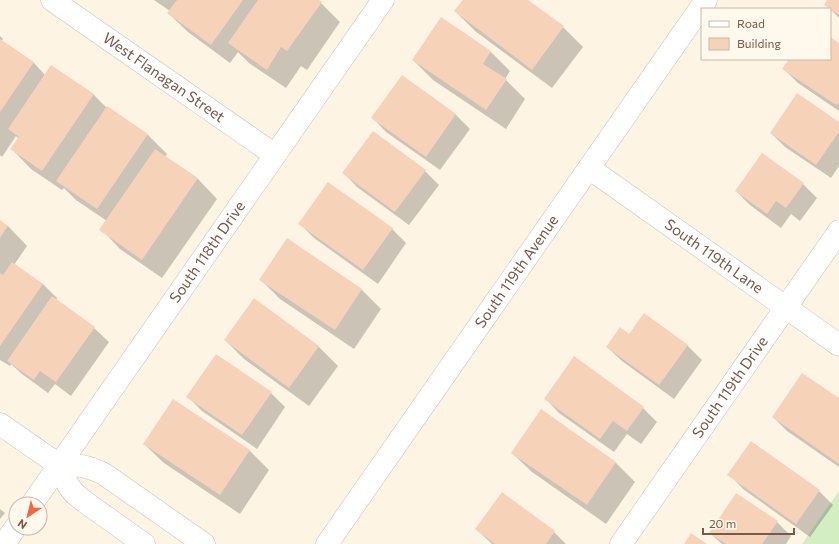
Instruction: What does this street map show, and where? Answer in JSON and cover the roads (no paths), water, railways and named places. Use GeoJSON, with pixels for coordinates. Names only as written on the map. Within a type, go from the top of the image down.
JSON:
{"type":"FeatureCollection","features":[{"type":"Feature","properties":{"kind":"street","name":"West Flanagan Street"},"geometry":{"type":"LineString","coordinates":[[52,0],[275,155]]}},
{"type":"Feature","properties":{"kind":"street","name":"South 118th Drive"},"geometry":{"type":"LineString","coordinates":[[38,496],[383,0]]}},
{"type":"Feature","properties":{"kind":"street","name":"South 119th Avenue"},"geometry":{"type":"LineString","coordinates":[[327,544],[706,0]]}},
{"type":"Feature","properties":{"kind":"street","name":"South 119th Lane"},"geometry":{"type":"LineString","coordinates":[[589,168],[839,345]]}},
{"type":"Feature","properties":{"kind":"street","name":"South 119th Drive"},"geometry":{"type":"LineString","coordinates":[[621,544],[839,231]]}},
{"type":"Feature","properties":{"kind":"street"},"geometry":{"type":"LineString","coordinates":[[0,424],[59,465],[74,493],[144,544]]}},
{"type":"Feature","properties":{"kind":"street"},"geometry":{"type":"LineString","coordinates":[[59,465],[81,465],[104,474],[204,544]]}}]}
